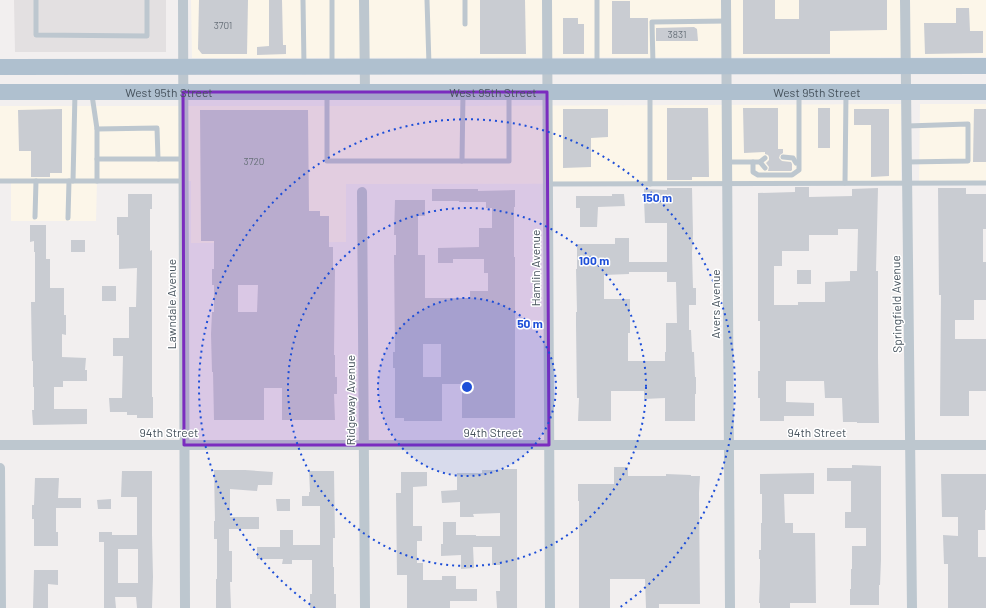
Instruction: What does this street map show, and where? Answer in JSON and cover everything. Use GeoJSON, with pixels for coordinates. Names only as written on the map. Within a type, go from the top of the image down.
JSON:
{"type":"FeatureCollection","features":[{"type":"Feature","properties":{"kind":"main road"},"geometry":{"type":"LineString","coordinates":[[0,67],[986,66]]}},
{"type":"Feature","properties":{"kind":"main road","name":"West 95th Street"},"geometry":{"type":"LineString","coordinates":[[0,92],[986,92]]}},
{"type":"Feature","properties":{"kind":"street","name":"Lawndale Avenue"},"geometry":{"type":"LineString","coordinates":[[183,0],[185,608]]}},
{"type":"Feature","properties":{"kind":"street"},"geometry":{"type":"LineString","coordinates":[[364,0],[365,92]]}},
{"type":"Feature","properties":{"kind":"street","name":"Hamlin Avenue"},"geometry":{"type":"LineString","coordinates":[[547,0],[550,608]]}},
{"type":"Feature","properties":{"kind":"street","name":"Avers Avenue"},"geometry":{"type":"LineString","coordinates":[[726,0],[730,608]]}},
{"type":"Feature","properties":{"kind":"street","name":"Springfield Avenue"},"geometry":{"type":"LineString","coordinates":[[905,0],[912,608]]}},
{"type":"Feature","properties":{"kind":"street","name":"Ridgeway Avenue"},"geometry":{"type":"LineString","coordinates":[[362,192],[365,608]]}},
{"type":"Feature","properties":{"kind":"street","name":"94th Street"},"geometry":{"type":"LineString","coordinates":[[0,445],[986,445]]}},
{"type":"Feature","properties":{"kind":"street"},"geometry":{"type":"LineString","coordinates":[[0,468],[1,608]]}},
{"type":"Feature","properties":{"kind":"lane"},"geometry":{"type":"LineString","coordinates":[[36,0],[36,35],[147,36],[147,0]]}},
{"type":"Feature","properties":{"kind":"lane"},"geometry":{"type":"LineString","coordinates":[[304,0],[304,66]]}},
{"type":"Feature","properties":{"kind":"lane"},"geometry":{"type":"LineString","coordinates":[[332,0],[332,66]]}},
{"type":"Feature","properties":{"kind":"lane"},"geometry":{"type":"LineString","coordinates":[[427,0],[429,66]]}},
{"type":"Feature","properties":{"kind":"lane"},"geometry":{"type":"LineString","coordinates":[[465,0],[465,24]]}},
{"type":"Feature","properties":{"kind":"lane"},"geometry":{"type":"LineString","coordinates":[[597,0],[598,66]]}},
{"type":"Feature","properties":{"kind":"lane"},"geometry":{"type":"LineString","coordinates":[[653,66],[652,22],[726,21]]}},
{"type":"Feature","properties":{"kind":"lane"},"geometry":{"type":"LineString","coordinates":[[754,162],[754,172],[758,175],[792,175],[798,170],[799,91]]}},
{"type":"Feature","properties":{"kind":"lane"},"geometry":{"type":"LineString","coordinates":[[845,183],[846,91]]}},
{"type":"Feature","properties":{"kind":"lane"},"geometry":{"type":"LineString","coordinates":[[68,218],[75,92]]}},
{"type":"Feature","properties":{"kind":"lane"},"geometry":{"type":"LineString","coordinates":[[92,92],[97,129],[97,181]]}},
{"type":"Feature","properties":{"kind":"lane"},"geometry":{"type":"LineString","coordinates":[[327,92],[327,161],[462,162],[509,161],[509,92]]}},
{"type":"Feature","properties":{"kind":"lane"},"geometry":{"type":"LineString","coordinates":[[462,162],[463,92]]}},
{"type":"Feature","properties":{"kind":"lane"},"geometry":{"type":"LineString","coordinates":[[650,92],[650,184]]}},
{"type":"Feature","properties":{"kind":"lane"},"geometry":{"type":"LineString","coordinates":[[907,126],[968,124],[968,161],[907,162]]}},
{"type":"Feature","properties":{"kind":"lane"},"geometry":{"type":"LineString","coordinates":[[97,129],[157,128],[158,159]]}},
{"type":"Feature","properties":{"kind":"lane"},"geometry":{"type":"LineString","coordinates":[[783,157],[793,158],[797,162]]}},
{"type":"Feature","properties":{"kind":"lane"},"geometry":{"type":"LineString","coordinates":[[728,162],[760,162],[765,158]]}},
{"type":"Feature","properties":{"kind":"lane"},"geometry":{"type":"LineString","coordinates":[[97,159],[184,159]]}},
{"type":"Feature","properties":{"kind":"lane"},"geometry":{"type":"LineString","coordinates":[[760,162],[765,168]]}},
{"type":"Feature","properties":{"kind":"lane"},"geometry":{"type":"LineString","coordinates":[[792,168],[797,162]]}},
{"type":"Feature","properties":{"kind":"lane"},"geometry":{"type":"LineString","coordinates":[[0,181],[184,181]]}},
{"type":"Feature","properties":{"kind":"lane"},"geometry":{"type":"LineString","coordinates":[[35,216],[36,181]]}},
{"type":"Feature","properties":{"kind":"lane"},"geometry":{"type":"LineString","coordinates":[[548,184],[986,183]]}},
{"type":"Feature","properties":{"kind":"highlighted area"},"geometry":{"type":"Polygon","coordinates":[[[183,92],[547,92],[549,445],[184,445],[183,92]]]}},
{"type":"Feature","properties":{"kind":"shaded area"},"geometry":{"type":"Polygon","coordinates":[[[14,0],[166,0],[166,52],[15,52],[14,0]]]}},
{"type":"Feature","properties":{"kind":"shaded area"},"geometry":{"type":"Polygon","coordinates":[[[191,0],[986,0],[986,57],[192,58],[191,0]]]}},
{"type":"Feature","properties":{"kind":"shaded area"},"geometry":{"type":"Polygon","coordinates":[[[901,104],[901,183],[346,184],[346,242],[191,243],[191,181],[97,181],[96,221],[11,221],[11,181],[0,181],[0,106],[901,104]]]}},
{"type":"Feature","properties":{"kind":"shaded area"},"geometry":{"type":"Polygon","coordinates":[[[920,104],[986,104],[986,183],[919,183],[920,104]]]}},
{"type":"Feature","properties":{"kind":"building"},"geometry":{"type":"Polygon","coordinates":[[[199,0],[248,0],[247,54],[202,54],[198,49],[199,0]]]}},
{"type":"Feature","properties":{"kind":"building"},"geometry":{"type":"Polygon","coordinates":[[[269,0],[282,0],[283,45],[286,45],[286,54],[257,55],[257,47],[269,46],[269,0]]]}},
{"type":"Feature","properties":{"kind":"building"},"geometry":{"type":"Polygon","coordinates":[[[480,0],[525,0],[526,54],[480,54],[480,0]]]}},
{"type":"Feature","properties":{"kind":"building"},"geometry":{"type":"Polygon","coordinates":[[[743,0],[775,0],[775,19],[799,19],[799,0],[887,0],[887,30],[830,31],[830,54],[743,54],[743,0]]]}},
{"type":"Feature","properties":{"kind":"building"},"geometry":{"type":"Polygon","coordinates":[[[612,1],[630,1],[630,18],[648,18],[648,54],[612,54],[612,1]]]}},
{"type":"Feature","properties":{"kind":"building"},"geometry":{"type":"Polygon","coordinates":[[[956,8],[969,8],[970,31],[983,31],[983,53],[925,54],[924,23],[956,23],[956,8]]]}},
{"type":"Feature","properties":{"kind":"building"},"geometry":{"type":"Polygon","coordinates":[[[563,18],[578,18],[578,24],[584,24],[584,54],[563,54],[563,18]]]}},
{"type":"Feature","properties":{"kind":"building"},"geometry":{"type":"Polygon","coordinates":[[[694,27],[697,29],[698,41],[656,41],[656,28],[694,27]]]}},
{"type":"Feature","properties":{"kind":"building"},"geometry":{"type":"Polygon","coordinates":[[[667,108],[708,108],[709,177],[692,177],[692,180],[667,180],[667,108]]]}},
{"type":"Feature","properties":{"kind":"building"},"geometry":{"type":"Polygon","coordinates":[[[743,108],[778,108],[778,149],[783,149],[783,153],[779,158],[782,161],[791,162],[791,171],[768,171],[769,167],[766,163],[769,160],[769,157],[765,154],[765,152],[744,153],[743,108]]]}},
{"type":"Feature","properties":{"kind":"building"},"geometry":{"type":"Polygon","coordinates":[[[818,108],[830,108],[830,148],[818,148],[818,108]]]}},
{"type":"Feature","properties":{"kind":"building"},"geometry":{"type":"Polygon","coordinates":[[[62,109],[62,173],[50,173],[50,177],[31,177],[31,151],[19,151],[18,110],[62,109]]]}},
{"type":"Feature","properties":{"kind":"building"},"geometry":{"type":"Polygon","coordinates":[[[563,109],[608,109],[608,137],[591,138],[591,167],[563,168],[563,109]]]}},
{"type":"Feature","properties":{"kind":"building"},"geometry":{"type":"Polygon","coordinates":[[[854,109],[889,109],[889,176],[871,177],[871,125],[854,125],[854,109]]]}},
{"type":"Feature","properties":{"kind":"building"},"geometry":{"type":"Polygon","coordinates":[[[974,109],[986,109],[986,162],[973,162],[974,109]]]}},
{"type":"Feature","properties":{"kind":"building"},"geometry":{"type":"Polygon","coordinates":[[[200,110],[308,110],[309,211],[320,211],[320,216],[329,216],[329,247],[333,247],[333,269],[335,269],[334,355],[335,377],[337,377],[337,394],[334,394],[335,420],[282,420],[282,388],[264,388],[264,420],[214,420],[211,334],[212,312],[214,312],[214,285],[212,285],[212,269],[214,269],[214,241],[201,241],[200,110]],[[238,285],[238,312],[257,312],[258,285],[238,285]]]}},
{"type":"Feature","properties":{"kind":"building"},"geometry":{"type":"Polygon","coordinates":[[[795,187],[809,187],[809,197],[852,196],[852,189],[878,188],[876,271],[878,271],[879,423],[843,422],[842,398],[825,398],[824,381],[786,381],[786,402],[814,403],[814,416],[784,416],[784,421],[760,421],[760,398],[758,398],[758,371],[760,371],[760,321],[758,321],[758,193],[795,192],[795,187]],[[838,229],[838,235],[809,235],[809,251],[782,251],[782,266],[774,266],[774,305],[798,305],[798,302],[825,302],[825,282],[850,281],[850,271],[857,271],[858,229],[838,229]]]}},
{"type":"Feature","properties":{"kind":"building"},"geometry":{"type":"Polygon","coordinates":[[[667,188],[692,188],[693,288],[696,288],[696,305],[689,305],[689,330],[691,330],[692,352],[694,352],[696,377],[695,421],[665,421],[665,398],[644,399],[644,391],[611,391],[611,421],[578,421],[579,398],[577,398],[576,325],[577,244],[615,244],[615,238],[629,238],[629,262],[667,262],[667,223],[645,223],[644,189],[667,190],[667,188]],[[629,272],[629,274],[604,275],[604,299],[630,299],[628,361],[665,361],[666,323],[677,323],[676,282],[667,282],[667,272],[629,272]]]}},
{"type":"Feature","properties":{"kind":"building"},"geometry":{"type":"Polygon","coordinates":[[[938,188],[966,188],[966,194],[986,194],[986,229],[983,229],[983,262],[986,262],[986,300],[974,300],[974,320],[955,320],[955,339],[986,339],[986,391],[969,391],[969,416],[940,416],[941,295],[939,295],[938,188]]]}},
{"type":"Feature","properties":{"kind":"building"},"geometry":{"type":"Polygon","coordinates":[[[432,189],[478,189],[478,191],[515,190],[515,418],[462,418],[462,386],[460,386],[460,384],[442,384],[442,421],[404,421],[404,418],[395,418],[395,368],[393,368],[393,352],[395,352],[395,200],[425,200],[425,216],[418,216],[418,255],[425,255],[425,298],[470,298],[470,291],[488,291],[488,273],[484,273],[484,259],[453,259],[453,263],[438,263],[438,248],[479,247],[479,228],[492,228],[492,208],[486,208],[486,202],[432,201],[432,189]],[[423,344],[423,377],[441,377],[441,344],[423,344]]]}},
{"type":"Feature","properties":{"kind":"building"},"geometry":{"type":"Polygon","coordinates":[[[128,194],[152,194],[152,209],[150,209],[150,251],[152,250],[153,418],[137,418],[137,415],[127,415],[127,412],[110,412],[109,398],[122,398],[123,356],[113,356],[113,338],[129,338],[129,307],[136,307],[137,268],[119,269],[119,235],[117,235],[117,217],[128,217],[128,194]]]}},
{"type":"Feature","properties":{"kind":"building"},"geometry":{"type":"Polygon","coordinates":[[[612,194],[624,194],[625,206],[598,207],[597,227],[580,227],[580,208],[576,208],[576,196],[612,196],[612,194]]]}},
{"type":"Feature","properties":{"kind":"building"},"geometry":{"type":"Polygon","coordinates":[[[30,225],[46,225],[46,259],[50,259],[50,288],[64,288],[66,335],[62,334],[62,357],[86,358],[85,370],[87,370],[87,381],[63,381],[63,387],[54,387],[54,409],[87,409],[87,424],[33,425],[32,410],[34,410],[34,387],[31,302],[35,302],[35,252],[34,241],[30,242],[30,225]]]}},
{"type":"Feature","properties":{"kind":"building"},"geometry":{"type":"Polygon","coordinates":[[[71,240],[85,240],[85,252],[71,252],[71,240]]]}},
{"type":"Feature","properties":{"kind":"building"},"geometry":{"type":"Polygon","coordinates":[[[797,270],[811,270],[811,284],[797,284],[797,270]]]}},
{"type":"Feature","properties":{"kind":"building"},"geometry":{"type":"Polygon","coordinates":[[[102,286],[116,286],[116,301],[102,301],[102,286]]]}},
{"type":"Feature","properties":{"kind":"building"},"geometry":{"type":"Polygon","coordinates":[[[852,465],[881,466],[881,560],[879,605],[850,605],[852,546],[866,546],[866,528],[845,528],[845,512],[851,512],[851,481],[827,481],[827,468],[852,468],[852,465]]]}},
{"type":"Feature","properties":{"kind":"building"},"geometry":{"type":"Polygon","coordinates":[[[614,467],[628,467],[628,476],[666,476],[666,474],[700,476],[700,604],[659,604],[659,608],[646,608],[645,579],[610,579],[610,608],[579,608],[578,484],[614,484],[614,467]]]}},
{"type":"Feature","properties":{"kind":"building"},"geometry":{"type":"Polygon","coordinates":[[[517,469],[517,608],[497,608],[496,591],[500,591],[500,565],[492,565],[492,547],[473,547],[474,568],[461,569],[461,555],[441,556],[441,544],[443,544],[443,522],[456,522],[456,535],[500,536],[500,513],[473,514],[474,517],[460,517],[460,502],[442,503],[441,491],[457,490],[457,473],[482,473],[482,470],[517,469]]]}},
{"type":"Feature","properties":{"kind":"building"},"geometry":{"type":"Polygon","coordinates":[[[214,470],[273,472],[272,485],[258,485],[257,491],[230,489],[230,517],[259,517],[259,529],[229,529],[229,551],[232,551],[232,582],[230,582],[231,608],[216,608],[217,539],[214,539],[214,470]]]}},
{"type":"Feature","properties":{"kind":"building"},"geometry":{"type":"Polygon","coordinates":[[[122,471],[152,471],[152,608],[137,608],[136,597],[115,597],[116,608],[104,608],[104,542],[99,542],[99,532],[112,532],[112,535],[137,535],[137,497],[121,497],[122,471]],[[118,549],[118,583],[138,583],[138,549],[118,549]]]}},
{"type":"Feature","properties":{"kind":"building"},"geometry":{"type":"Polygon","coordinates":[[[309,471],[334,471],[335,538],[333,538],[333,567],[336,608],[310,608],[310,594],[312,594],[312,560],[292,560],[292,564],[282,564],[283,559],[257,559],[257,547],[280,547],[280,530],[293,530],[293,545],[320,545],[320,506],[302,506],[302,496],[309,496],[310,492],[309,471]]]}},
{"type":"Feature","properties":{"kind":"building"},"geometry":{"type":"Polygon","coordinates":[[[401,472],[427,472],[427,486],[413,487],[413,526],[422,526],[422,541],[417,541],[417,563],[423,563],[423,580],[442,580],[442,576],[456,576],[456,589],[477,589],[477,601],[450,601],[450,608],[407,608],[407,575],[397,575],[396,493],[401,493],[401,472]]]}},
{"type":"Feature","properties":{"kind":"building"},"geometry":{"type":"Polygon","coordinates":[[[814,473],[814,494],[784,494],[785,523],[793,523],[793,533],[815,533],[816,603],[790,603],[790,608],[760,608],[759,550],[761,550],[762,494],[760,494],[760,474],[814,473]]]}},
{"type":"Feature","properties":{"kind":"building"},"geometry":{"type":"Polygon","coordinates":[[[941,474],[986,474],[985,530],[978,530],[978,557],[986,557],[986,608],[948,608],[948,564],[944,564],[943,535],[958,536],[958,517],[942,517],[941,474]]]}},
{"type":"Feature","properties":{"kind":"building"},"geometry":{"type":"Polygon","coordinates":[[[35,478],[59,478],[58,498],[81,498],[81,508],[56,508],[56,532],[58,532],[58,546],[34,546],[34,519],[32,519],[32,505],[34,505],[35,478]]]}},
{"type":"Feature","properties":{"kind":"building"},"geometry":{"type":"Polygon","coordinates":[[[111,499],[111,509],[98,509],[97,500],[111,499]]]}},
{"type":"Feature","properties":{"kind":"building"},"geometry":{"type":"Polygon","coordinates":[[[276,499],[290,499],[290,511],[277,511],[276,499]]]}},
{"type":"Feature","properties":{"kind":"building"},"geometry":{"type":"Polygon","coordinates":[[[34,570],[58,570],[58,585],[48,584],[48,608],[33,608],[34,570]]]}}]}
